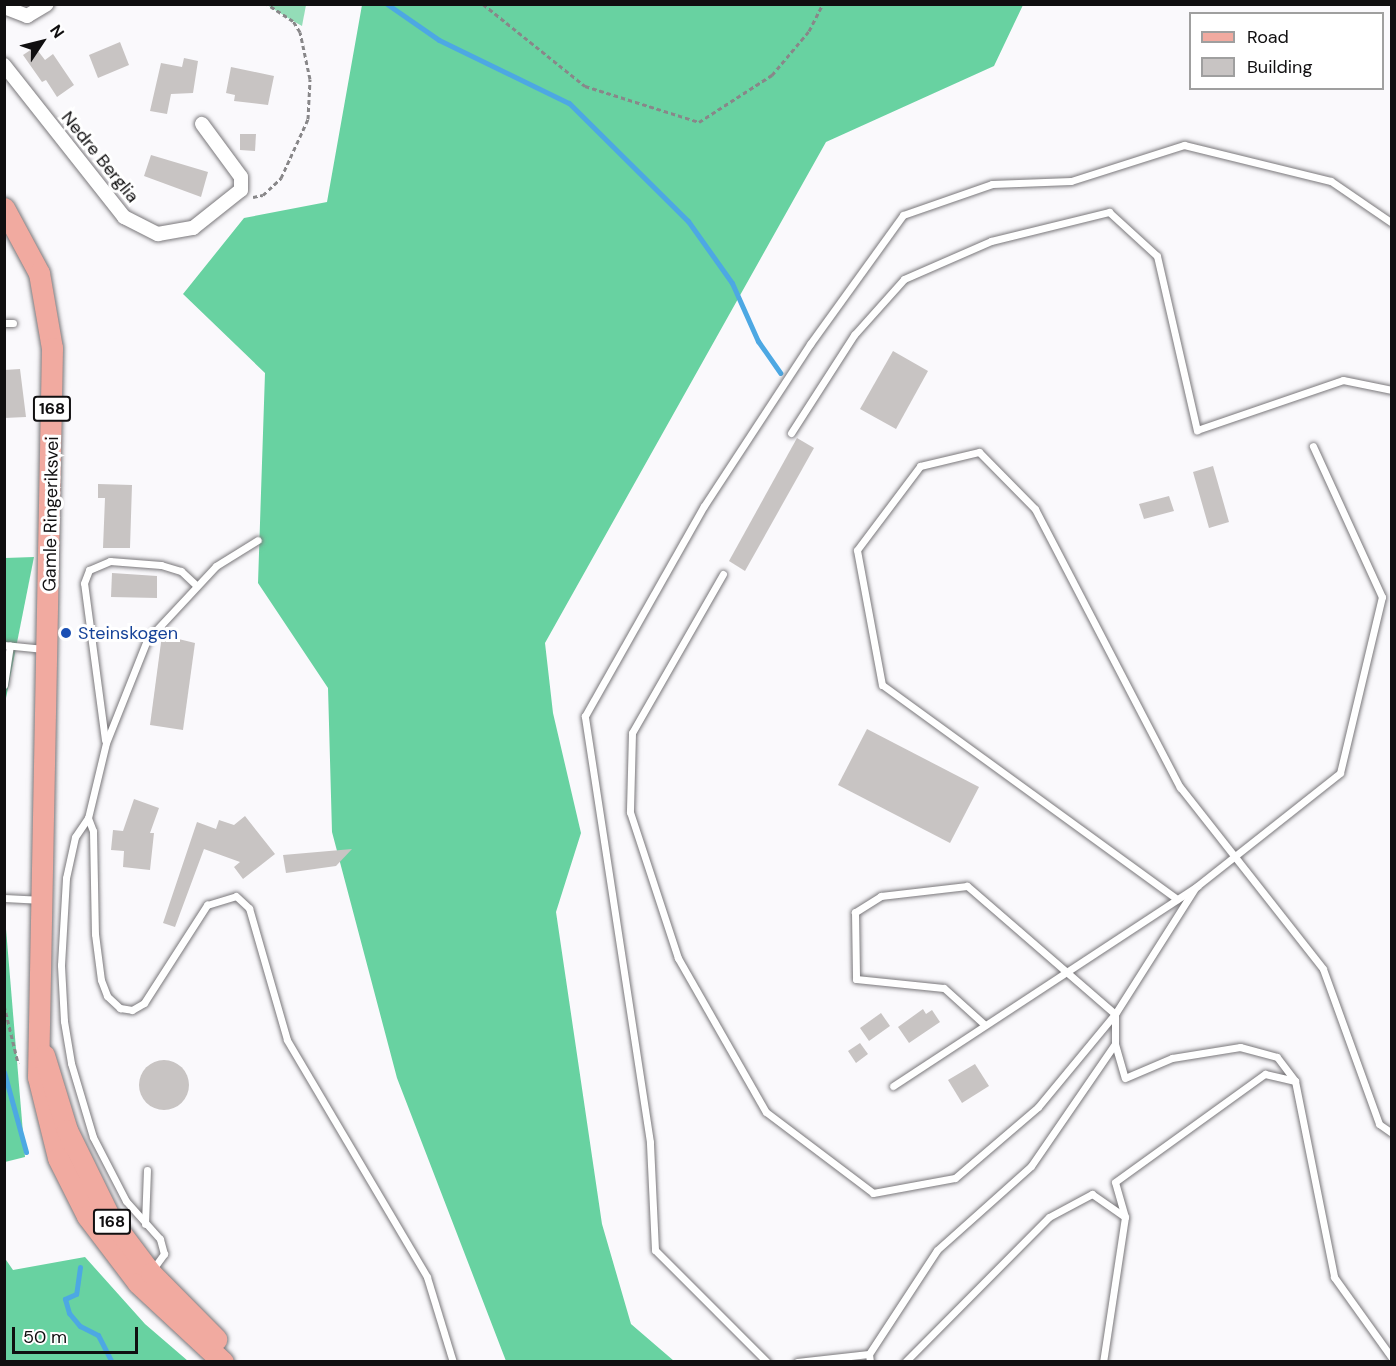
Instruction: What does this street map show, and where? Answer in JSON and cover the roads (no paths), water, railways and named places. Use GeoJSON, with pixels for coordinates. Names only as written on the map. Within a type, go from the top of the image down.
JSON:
{"type":"FeatureCollection","features":[{"type":"Feature","properties":{"kind":"main road","name":"Gamle Ringeriksvei"},"geometry":{"type":"LineString","coordinates":[[4,208],[31,252],[50,320],[50,650],[40,900],[41,1049],[38,1077],[58,1158],[87,1216],[223,1362]]}},
{"type":"Feature","properties":{"kind":"main road","name":"Gamle Ringeriksvei"},"geometry":{"type":"LineString","coordinates":[[145,1278],[235,1362]]}},
{"type":"Feature","properties":{"kind":"street"},"geometry":{"type":"LineString","coordinates":[[4,7],[27,16],[47,4]]}},
{"type":"Feature","properties":{"kind":"street","name":"Nedre Berglia"},"geometry":{"type":"LineString","coordinates":[[4,65],[124,217],[141,228],[158,234],[183,231],[235,199],[242,190],[241,177],[202,124]]}},
{"type":"Feature","properties":{"kind":"lane"},"geometry":{"type":"LineString","coordinates":[[767,1362],[655,1250],[650,1142],[585,716],[704,506],[810,344],[903,215],[992,184],[1071,181],[1184,145],[1331,181],[1392,223]]}},
{"type":"Feature","properties":{"kind":"lane"},"geometry":{"type":"LineString","coordinates":[[791,433],[854,335],[904,279],[991,241],[1109,212],[1157,256],[1197,430],[1343,380],[1392,390]]}},
{"type":"Feature","properties":{"kind":"lane"},"geometry":{"type":"LineString","coordinates":[[4,323],[13,323]]}},
{"type":"Feature","properties":{"kind":"lane"},"geometry":{"type":"LineString","coordinates":[[893,1086],[1197,886],[1340,773],[1382,597],[1313,446]]}},
{"type":"Feature","properties":{"kind":"lane"},"geometry":{"type":"LineString","coordinates":[[1177,899],[882,685],[857,550],[920,466],[979,452],[1035,509],[1180,787],[1323,969],[1379,1124],[1392,1133]]}},
{"type":"Feature","properties":{"kind":"lane"},"geometry":{"type":"LineString","coordinates":[[145,1278],[164,1254],[160,1239],[126,1201],[93,1137],[64,1021],[61,965],[66,878],[75,837],[87,818],[105,743],[147,640],[196,585],[234,553],[258,540]]}},
{"type":"Feature","properties":{"kind":"lane"},"geometry":{"type":"LineString","coordinates":[[105,743],[84,583],[89,570],[110,561],[160,565],[181,571],[196,585]]}},
{"type":"Feature","properties":{"kind":"lane"},"geometry":{"type":"LineString","coordinates":[[723,574],[632,733],[630,812],[678,958],[766,1112],[873,1193],[955,1178],[1038,1107],[1115,1014],[1197,886]]}},
{"type":"Feature","properties":{"kind":"lane"},"geometry":{"type":"LineString","coordinates":[[4,685],[7,645],[50,650]]}},
{"type":"Feature","properties":{"kind":"lane"},"geometry":{"type":"LineString","coordinates":[[87,818],[93,831],[95,934],[101,980],[107,996],[120,1008],[132,1010],[144,1003],[207,905],[236,896],[249,908],[287,1040],[420,1262],[453,1362]]}},
{"type":"Feature","properties":{"kind":"lane"},"geometry":{"type":"LineString","coordinates":[[986,1025],[944,988],[856,978],[855,912],[881,896],[967,886],[1068,970],[1115,1014],[1115,1044],[1125,1078],[1172,1058],[1240,1047],[1277,1058],[1295,1081],[1334,1277],[1392,1358]]}},
{"type":"Feature","properties":{"kind":"lane"},"geometry":{"type":"LineString","coordinates":[[4,898],[40,900]]}},
{"type":"Feature","properties":{"kind":"lane"},"geometry":{"type":"LineString","coordinates":[[797,1362],[870,1358],[937,1250],[1031,1166],[1115,1044]]}},
{"type":"Feature","properties":{"kind":"lane"},"geometry":{"type":"LineString","coordinates":[[1103,1362],[1125,1217],[1115,1182],[1265,1074],[1295,1081]]}},
{"type":"Feature","properties":{"kind":"lane"},"geometry":{"type":"LineString","coordinates":[[145,1224],[147,1170]]}},
{"type":"Feature","properties":{"kind":"lane"},"geometry":{"type":"LineString","coordinates":[[905,1362],[1049,1217],[1092,1194],[1125,1217]]}},
{"type":"Feature","properties":{"kind":"waterway"},"geometry":{"type":"LineString","coordinates":[[387,4],[439,40],[569,103],[688,221],[732,283],[758,341],[780,373]]}},
{"type":"Feature","properties":{"kind":"waterway"},"geometry":{"type":"LineString","coordinates":[[4,1072],[26,1152]]}},
{"type":"Feature","properties":{"kind":"waterway"},"geometry":{"type":"LineString","coordinates":[[80,1267],[76,1294],[65,1299],[69,1313],[80,1326],[98,1335],[112,1362]]}},
{"type":"Feature","properties":{"kind":"place","name":"Steinskogen"},"geometry":{"type":"Point","coordinates":[66,633]}}]}
